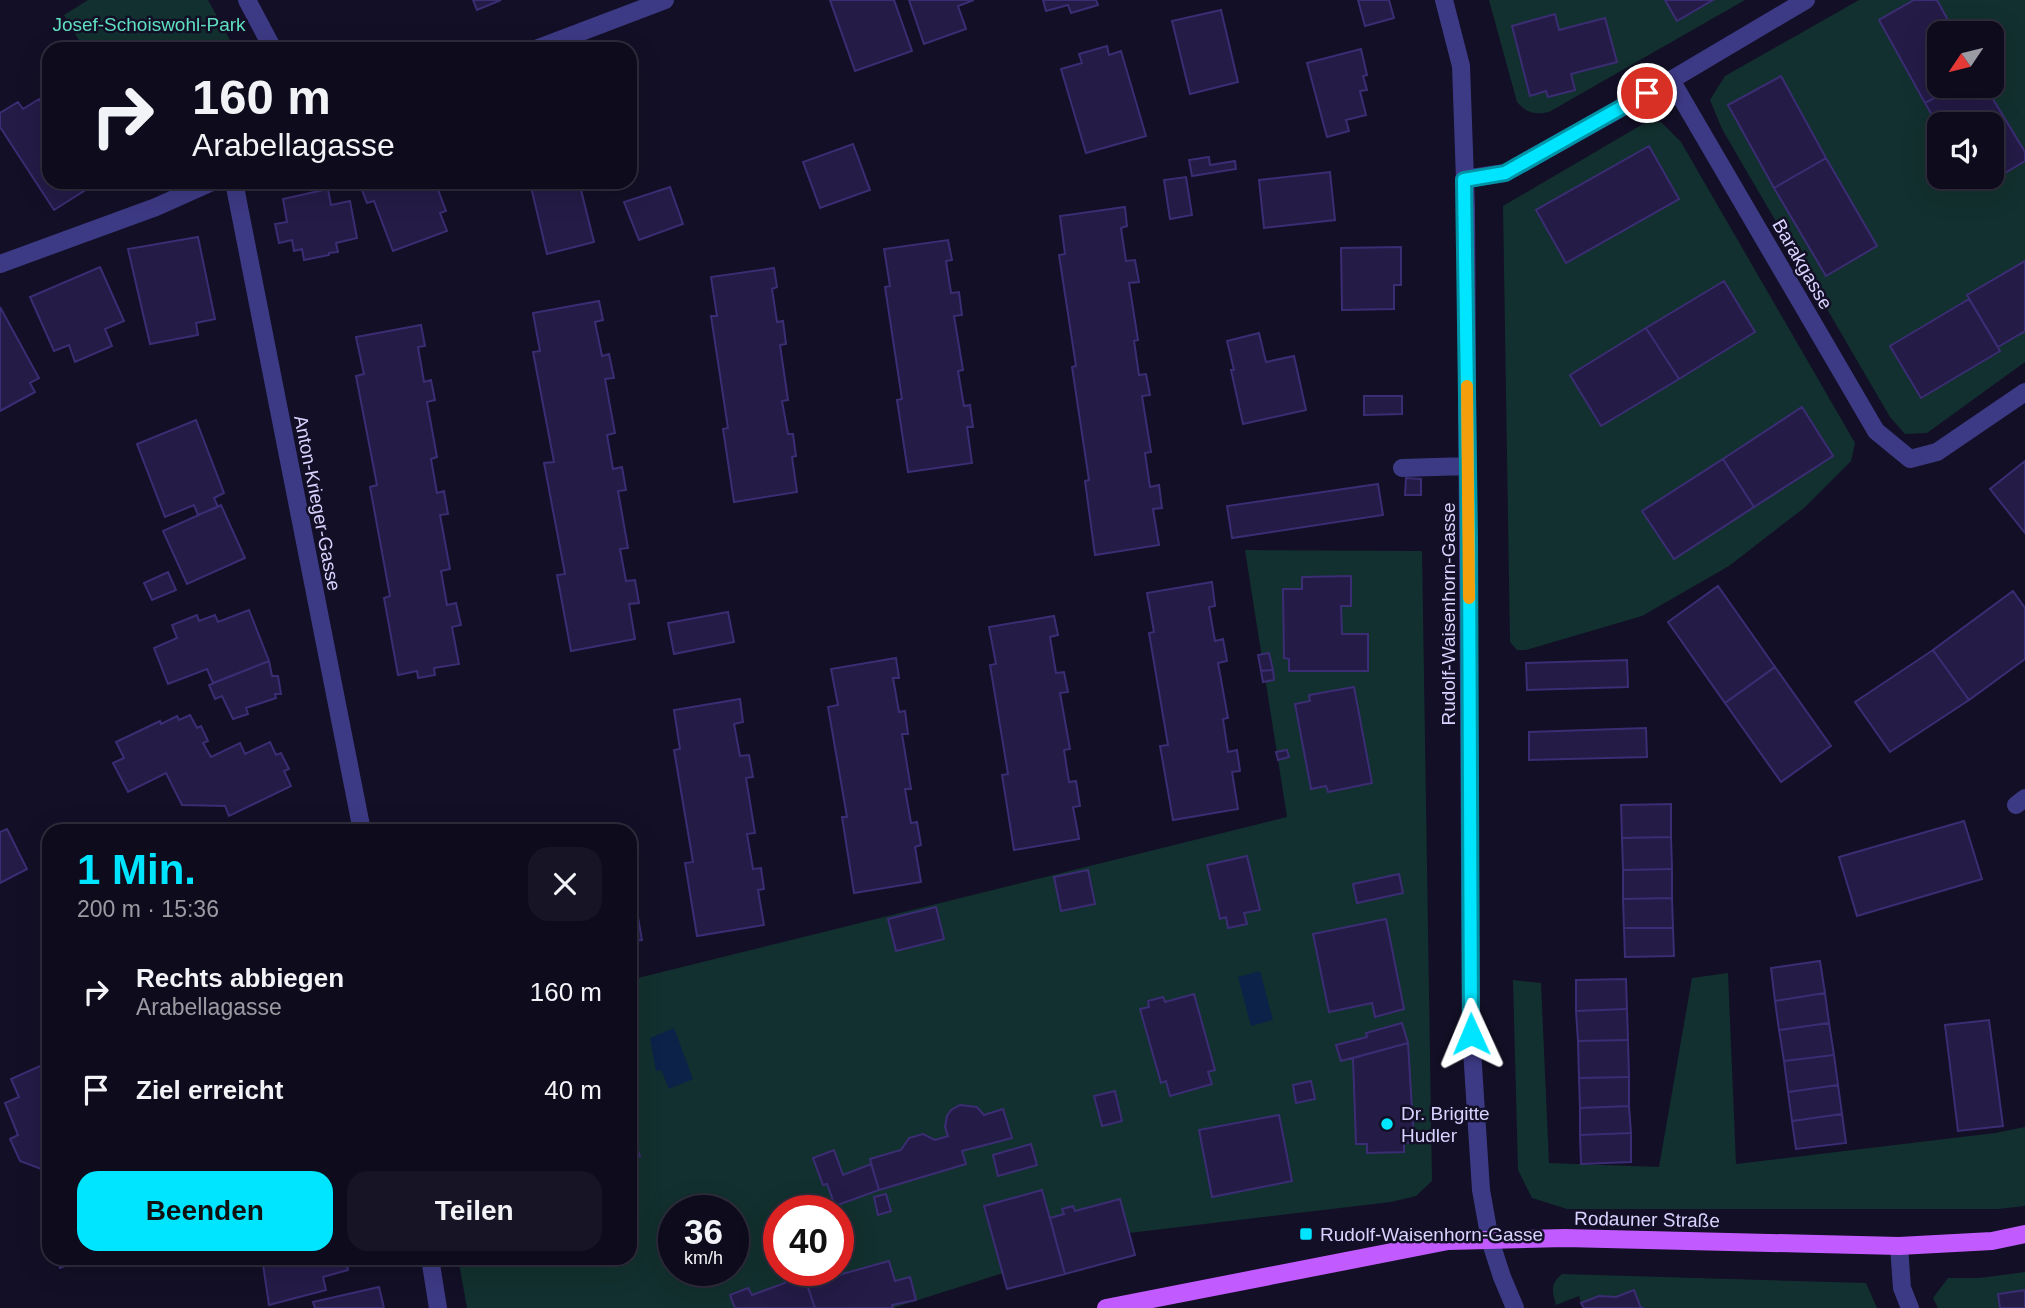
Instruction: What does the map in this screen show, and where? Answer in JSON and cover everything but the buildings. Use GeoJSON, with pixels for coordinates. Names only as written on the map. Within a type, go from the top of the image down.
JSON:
{"type":"FeatureCollection","features":[{"type":"Feature","properties":{"kind":"main road","name":"Rodauner Straße"},"geometry":{"type":"LineString","coordinates":[[1106,1308],[1448,1241],[1566,1238],[1899,1246],[1992,1241],[2025,1234]]}},
{"type":"Feature","properties":{"kind":"street"},"geometry":{"type":"LineString","coordinates":[[247,0],[269,42]]}},
{"type":"Feature","properties":{"kind":"street"},"geometry":{"type":"LineString","coordinates":[[554,42],[665,0]]}},
{"type":"Feature","properties":{"kind":"street","name":"Rudolf-Waisenhorn-Gasse"},"geometry":{"type":"LineString","coordinates":[[1444,0],[1461,66],[1464,180],[1471,1034],[1480,1190],[1490,1240],[1515,1308]]}},
{"type":"Feature","properties":{"kind":"street"},"geometry":{"type":"LineString","coordinates":[[1464,180],[1505,173],[1806,0]]}},
{"type":"Feature","properties":{"kind":"street","name":"Barakgasse"},"geometry":{"type":"LineString","coordinates":[[1671,80],[1876,432],[1910,459],[1937,452],[2025,392]]}},
{"type":"Feature","properties":{"kind":"street"},"geometry":{"type":"LineString","coordinates":[[0,264],[156,207],[196,189]]}},
{"type":"Feature","properties":{"kind":"street","name":"Anton-Krieger-Gasse"},"geometry":{"type":"LineString","coordinates":[[235,189],[361,824]]}},
{"type":"Feature","properties":{"kind":"street"},"geometry":{"type":"LineString","coordinates":[[1402,468],[1468,466]]}},
{"type":"Feature","properties":{"kind":"street"},"geometry":{"type":"LineString","coordinates":[[1899,1246],[1902,1288],[1910,1308]]}},
{"type":"Feature","properties":{"kind":"street"},"geometry":{"type":"LineString","coordinates":[[431,1265],[438,1308]]}},
{"type":"Feature","properties":{"kind":"green space","name":"Josef-Schoiswohl-Park"},"geometry":{"type":"Polygon","coordinates":[[[88,0],[208,0],[231,42],[80,42],[64,15],[88,0]]]}},
{"type":"Feature","properties":{"kind":"green space"},"geometry":{"type":"Polygon","coordinates":[[[1489,0],[1745,0],[1549,112],[1539,113],[1524,109],[1517,102],[1489,0]]]}},
{"type":"Feature","properties":{"kind":"green space"},"geometry":{"type":"Polygon","coordinates":[[[1859,0],[2025,0],[2025,362],[1927,433],[1905,434],[1890,417],[1722,129],[1710,100],[1725,76],[1859,0]]]}},
{"type":"Feature","properties":{"kind":"green space"},"geometry":{"type":"Polygon","coordinates":[[[1648,121],[1661,122],[1681,142],[1855,443],[1851,461],[1804,508],[1729,566],[1642,616],[1526,650],[1517,650],[1510,642],[1503,206],[1648,121]]]}},
{"type":"Feature","properties":{"kind":"green space"},"geometry":{"type":"Polygon","coordinates":[[[1245,550],[1422,551],[1432,1181],[1416,1196],[1391,1202],[1129,1233],[893,1308],[467,1308],[459,1265],[637,1265],[637,978],[1287,817],[1245,550]]]}},
{"type":"Feature","properties":{"kind":"green space"},"geometry":{"type":"Polygon","coordinates":[[[1728,973],[1736,1164],[1995,1133],[2025,1127],[2025,1206],[1998,1209],[1567,1209],[1532,1198],[1518,1170],[1513,980],[1541,983],[1549,1163],[1659,1167],[1692,978],[1728,973]]]}},
{"type":"Feature","properties":{"kind":"green space"},"geometry":{"type":"Polygon","coordinates":[[[2025,1272],[2025,1308],[1938,1308],[1933,1298],[1948,1278],[1979,1278],[2025,1272]]]}},
{"type":"Feature","properties":{"kind":"green space"},"geometry":{"type":"Polygon","coordinates":[[[1562,1274],[1866,1283],[1877,1308],[1641,1308],[1633,1290],[1616,1297],[1599,1296],[1581,1303],[1579,1296],[1556,1305],[1553,1288],[1555,1281],[1562,1274]]]}},
{"type":"Feature","properties":{"kind":"water"},"geometry":{"type":"Polygon","coordinates":[[[1260,971],[1273,1020],[1251,1026],[1238,977],[1260,971]]]}},
{"type":"Feature","properties":{"kind":"water"},"geometry":{"type":"Polygon","coordinates":[[[674,1028],[693,1079],[669,1089],[661,1070],[656,1071],[650,1038],[674,1028]]]}},
{"type":"Feature","properties":{"kind":"slow traffic"},"geometry":{"type":"LineString","coordinates":[[1467,386],[1469,598]]}},
{"type":"Feature","properties":{"kind":"place","name":"Dr. Brigitte Hudler"},"geometry":{"type":"Point","coordinates":[1387,1124]}},
{"type":"Feature","properties":{"kind":"place","name":"Rudolf-Waisenhorn-Gasse"},"geometry":{"type":"Point","coordinates":[1306,1234]}},
{"type":"Feature","properties":{"kind":"route"},"geometry":{"type":"LineString","coordinates":[[1471,1034],[1464,180],[1505,173],[1647,93]]}}]}
